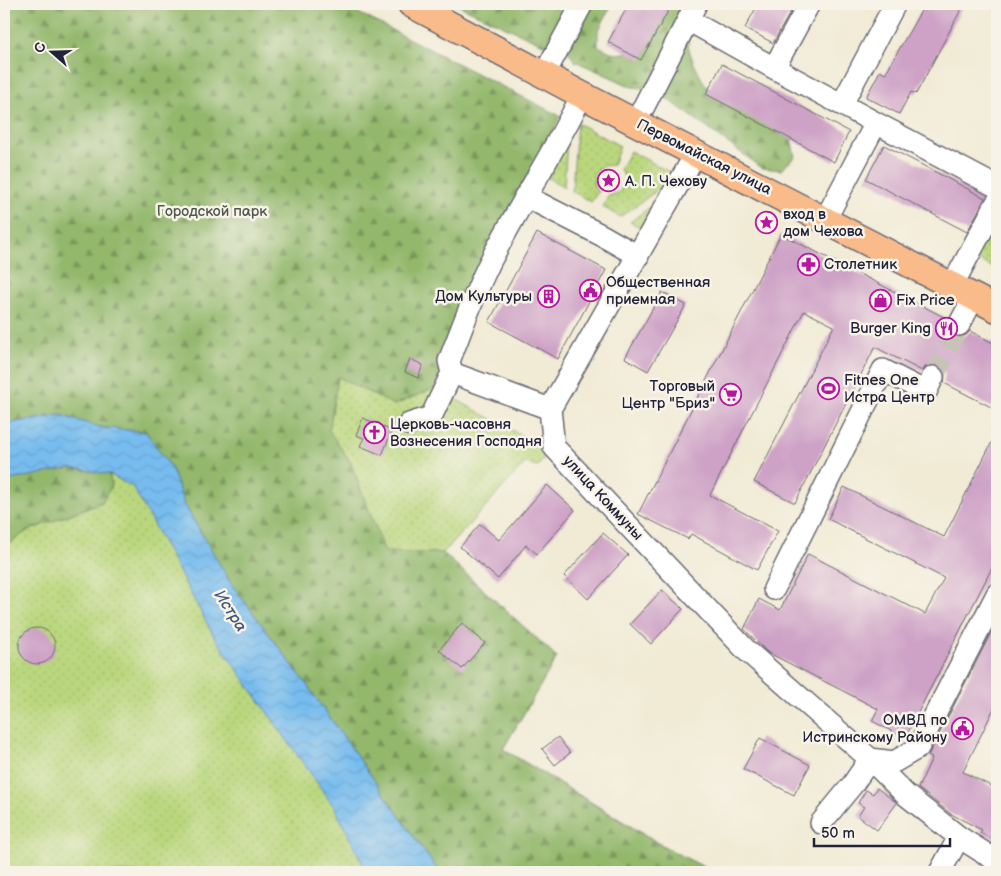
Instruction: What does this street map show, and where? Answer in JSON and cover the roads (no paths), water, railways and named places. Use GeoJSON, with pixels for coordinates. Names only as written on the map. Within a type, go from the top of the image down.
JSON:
{"type":"FeatureCollection","features":[{"type":"Feature","properties":{"kind":"main road","name":"Первомайская улица"},"geometry":{"type":"LineString","coordinates":[[411,4],[582,95],[997,309]]}},
{"type":"Feature","properties":{"kind":"street"},"geometry":{"type":"LineString","coordinates":[[544,75],[582,4]]}},
{"type":"Feature","properties":{"kind":"street"},"geometry":{"type":"LineString","coordinates":[[774,68],[810,4]]}},
{"type":"Feature","properties":{"kind":"street"},"geometry":{"type":"LineString","coordinates":[[842,104],[895,4]]}},
{"type":"Feature","properties":{"kind":"street"},"geometry":{"type":"LineString","coordinates":[[636,122],[692,12],[774,68],[997,187]]}},
{"type":"Feature","properties":{"kind":"street"},"geometry":{"type":"LineString","coordinates":[[409,424],[431,417],[452,373],[449,361],[489,264],[582,95]]}},
{"type":"Feature","properties":{"kind":"street"},"geometry":{"type":"LineString","coordinates":[[824,220],[876,123]]}},
{"type":"Feature","properties":{"kind":"street"},"geometry":{"type":"LineString","coordinates":[[452,373],[550,409],[696,153]]}},
{"type":"Feature","properties":{"kind":"street"},"geometry":{"type":"LineString","coordinates":[[525,196],[638,256]]}},
{"type":"Feature","properties":{"kind":"street"},"geometry":{"type":"LineString","coordinates":[[959,325],[963,292],[997,202]]}},
{"type":"Feature","properties":{"kind":"street"},"geometry":{"type":"LineString","coordinates":[[774,589],[883,370],[926,392],[933,377]]}},
{"type":"Feature","properties":{"kind":"street","name":"улица Коммуны"},"geometry":{"type":"LineString","coordinates":[[550,409],[554,447],[746,650],[870,759],[906,795],[952,832],[997,861]]}},
{"type":"Feature","properties":{"kind":"street"},"geometry":{"type":"LineString","coordinates":[[821,823],[853,784],[870,759],[894,762],[918,748],[997,594]]}},
{"type":"Feature","properties":{"kind":"street"},"geometry":{"type":"LineString","coordinates":[[940,872],[952,832]]}},
{"type":"Feature","properties":{"kind":"water","name":"Истра"},"geometry":{"type":"Polygon","coordinates":[[[61,415],[99,427],[146,432],[172,469],[184,504],[232,585],[302,678],[439,872],[367,872],[335,808],[215,638],[133,487],[109,474],[71,468],[4,481],[4,424],[61,415]]]}},
{"type":"Feature","properties":{"kind":"tunnel"},"geometry":{"type":"LineString","coordinates":[[933,377],[959,325]]}},
{"type":"Feature","properties":{"kind":"place","name":"А. П. Чехову"},"geometry":{"type":"Point","coordinates":[609,181]}},
{"type":"Feature","properties":{"kind":"place","name":"вход в дом Чехова"},"geometry":{"type":"Point","coordinates":[767,223]}},
{"type":"Feature","properties":{"kind":"place","name":"Столетник"},"geometry":{"type":"Point","coordinates":[808,264]}},
{"type":"Feature","properties":{"kind":"place","name":"Общественная приемная"},"geometry":{"type":"Point","coordinates":[590,291]}},
{"type":"Feature","properties":{"kind":"place","name":"Дом Культуры"},"geometry":{"type":"Point","coordinates":[548,296]}},
{"type":"Feature","properties":{"kind":"place","name":"Fix Price"},"geometry":{"type":"Point","coordinates":[880,300]}},
{"type":"Feature","properties":{"kind":"place","name":"Burger King"},"geometry":{"type":"Point","coordinates":[947,328]}},
{"type":"Feature","properties":{"kind":"place","name":"Fitnes One Истра Центр"},"geometry":{"type":"Point","coordinates":[828,389]}},
{"type":"Feature","properties":{"kind":"place","name":"Торговый Центр \"Бриз\""},"geometry":{"type":"Point","coordinates":[731,395]}},
{"type":"Feature","properties":{"kind":"place","name":"Церковь-часовня Вознесения Господня"},"geometry":{"type":"Point","coordinates":[374,433]}},
{"type":"Feature","properties":{"kind":"place","name":"ОМВД по Истринскому Району"},"geometry":{"type":"Point","coordinates":[963,729]}},
{"type":"Feature","properties":{"kind":"park label","name":"Городской парк"},"geometry":{"type":"Point","coordinates":[212,211]}}]}
